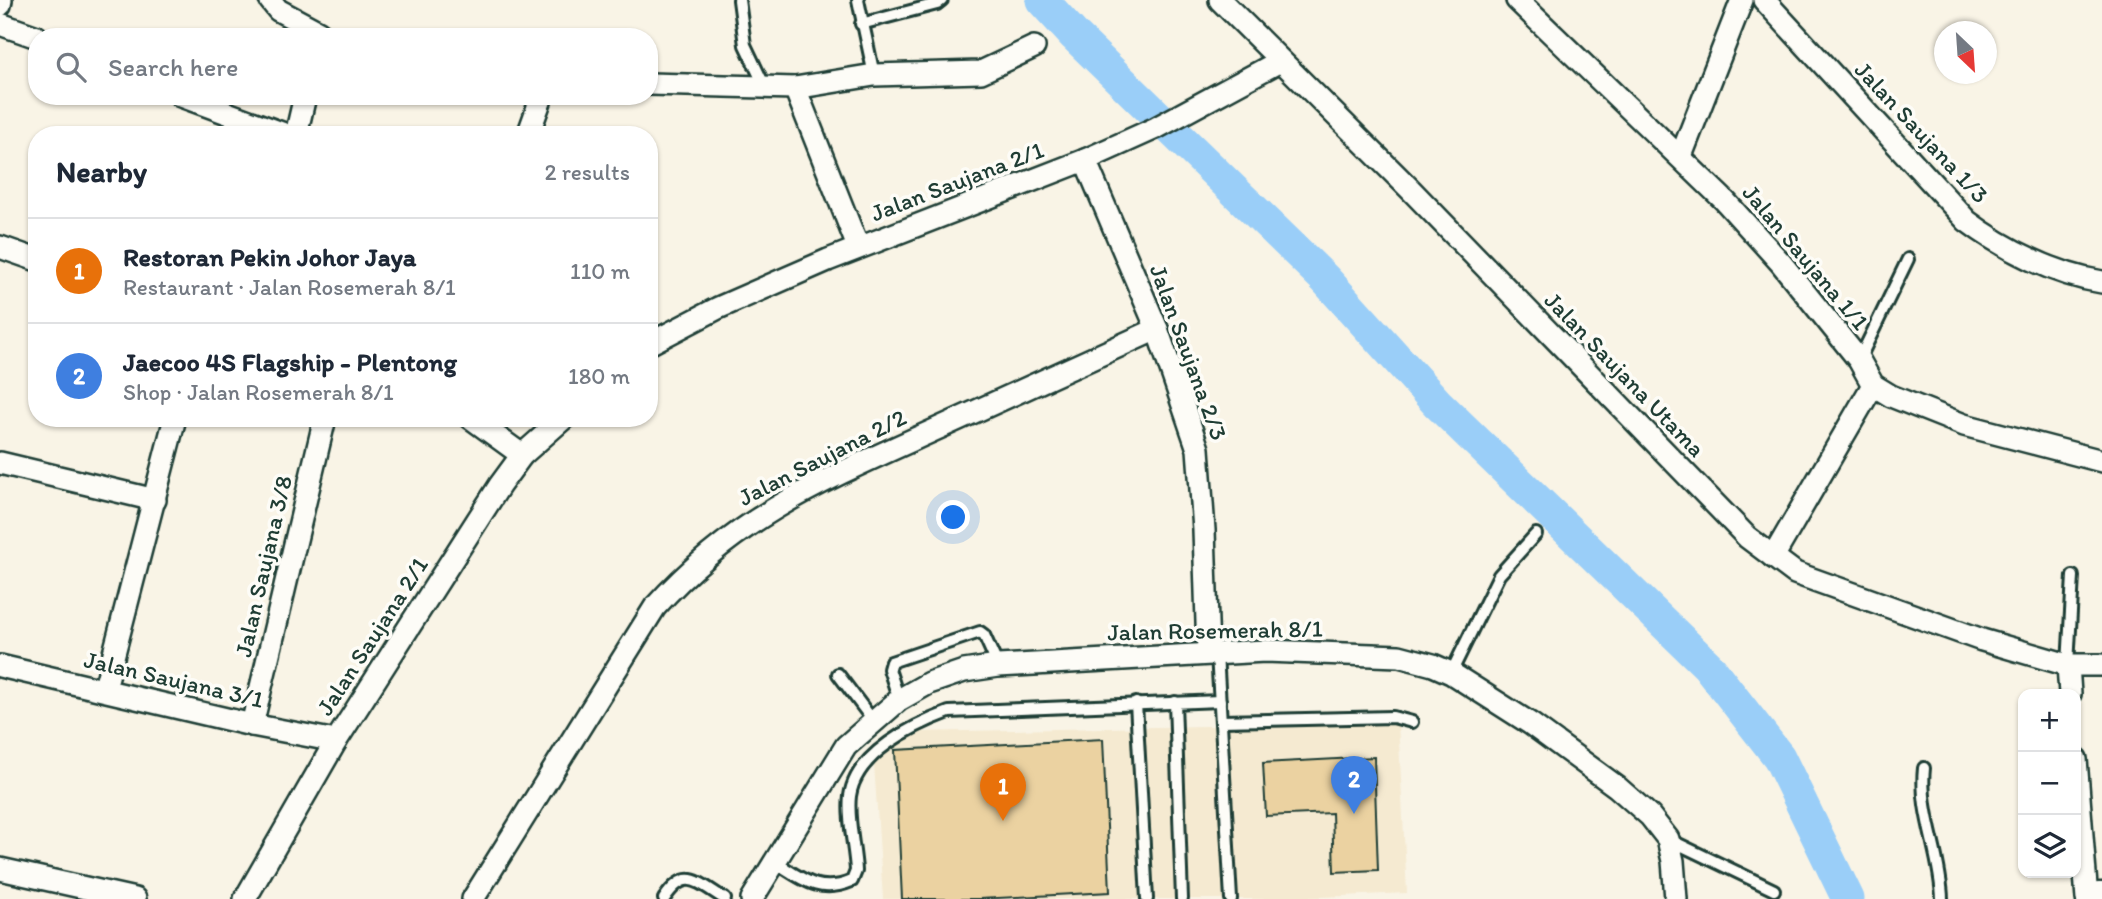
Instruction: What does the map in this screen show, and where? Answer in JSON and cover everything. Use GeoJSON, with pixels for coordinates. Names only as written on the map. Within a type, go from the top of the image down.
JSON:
{"type":"FeatureCollection","features":[{"type":"Feature","properties":{"kind":"street"},"geometry":{"type":"LineString","coordinates":[[0,5],[1,0]]}},
{"type":"Feature","properties":{"kind":"street"},"geometry":{"type":"LineString","coordinates":[[270,0],[278,10],[311,28]]}},
{"type":"Feature","properties":{"kind":"street","name":"Jalan Saujana Utama"},"geometry":{"type":"LineString","coordinates":[[1220,0],[1410,189],[1747,537],[1773,557],[1795,573],[1982,640],[2068,665],[2102,665]]}},
{"type":"Feature","properties":{"kind":"street"},"geometry":{"type":"LineString","coordinates":[[1681,156],[1742,0]]}},
{"type":"Feature","properties":{"kind":"street","name":"Jalan Saujana 1/3"},"geometry":{"type":"LineString","coordinates":[[1764,0],[1967,220],[1982,232],[2072,278],[2102,282]]}},
{"type":"Feature","properties":{"kind":"street","name":"Jalan Saujana 1/1"},"geometry":{"type":"LineString","coordinates":[[1528,5],[1681,156],[1781,263],[1859,360],[1874,384],[1891,396],[1964,425],[2102,461]]}},
{"type":"Feature","properties":{"kind":"street"},"geometry":{"type":"LineString","coordinates":[[0,24],[28,34]]}},
{"type":"Feature","properties":{"kind":"street"},"geometry":{"type":"LineString","coordinates":[[658,84],[764,85],[795,88],[874,75],[981,72],[1034,47]]}},
{"type":"Feature","properties":{"kind":"street","name":"Jalan Saujana 2/1"},"geometry":{"type":"LineString","coordinates":[[658,335],[858,247],[1085,160],[1192,110],[1280,61]]}},
{"type":"Feature","properties":{"kind":"street"},"geometry":{"type":"LineString","coordinates":[[795,88],[858,247]]}},
{"type":"Feature","properties":{"kind":"street"},"geometry":{"type":"LineString","coordinates":[[205,105],[263,126]]}},
{"type":"Feature","properties":{"kind":"street"},"geometry":{"type":"LineString","coordinates":[[298,126],[303,105]]}},
{"type":"Feature","properties":{"kind":"street"},"geometry":{"type":"LineString","coordinates":[[531,126],[539,105]]}},
{"type":"Feature","properties":{"kind":"street","name":"Jalan Saujana 2/3"},"geometry":{"type":"LineString","coordinates":[[1085,160],[1157,329],[1184,401],[1199,457],[1213,653]]}},
{"type":"Feature","properties":{"kind":"street"},"geometry":{"type":"LineString","coordinates":[[0,247],[28,257]]}},
{"type":"Feature","properties":{"kind":"street","name":"Jalan Saujana 2/2"},"geometry":{"type":"LineString","coordinates":[[473,899],[656,607],[687,571],[750,522],[832,477],[1157,329]]}},
{"type":"Feature","properties":{"kind":"street"},"geometry":{"type":"LineString","coordinates":[[1773,557],[1874,384]]}},
{"type":"Feature","properties":{"kind":"street"},"geometry":{"type":"LineString","coordinates":[[105,688],[173,427]]}},
{"type":"Feature","properties":{"kind":"street","name":"Jalan Saujana 3/8"},"geometry":{"type":"LineString","coordinates":[[252,725],[324,427]]}},
{"type":"Feature","properties":{"kind":"street"},"geometry":{"type":"LineString","coordinates":[[483,427],[522,455]]}},
{"type":"Feature","properties":{"kind":"street","name":"Jalan Saujana 2/1"},"geometry":{"type":"LineString","coordinates":[[245,899],[336,741],[500,485],[522,455],[554,427]]}},
{"type":"Feature","properties":{"kind":"street"},"geometry":{"type":"LineString","coordinates":[[0,463],[155,500]]}},
{"type":"Feature","properties":{"kind":"street","name":"Jalan Rosemerah 8/1"},"geometry":{"type":"LineString","coordinates":[[752,899],[846,746],[899,700],[929,683],[964,671],[998,666],[1265,651],[1399,656],[1451,673],[1531,724],[1617,787],[1650,816],[1668,839]]}},
{"type":"Feature","properties":{"kind":"street"},"geometry":{"type":"LineString","coordinates":[[2068,665],[2070,689]]}},
{"type":"Feature","properties":{"kind":"street","name":"Jalan Saujana 3/1"},"geometry":{"type":"LineString","coordinates":[[0,666],[105,688],[252,725],[336,741]]}},
{"type":"Feature","properties":{"kind":"street"},"geometry":{"type":"LineString","coordinates":[[2080,815],[2087,899]]}},
{"type":"Feature","properties":{"kind":"street"},"geometry":{"type":"LineString","coordinates":[[1668,839],[1676,899]]}},
{"type":"Feature","properties":{"kind":"street"},"geometry":{"type":"LineString","coordinates":[[0,869],[135,899]]}},
{"type":"Feature","properties":{"kind":"lane"},"geometry":{"type":"LineString","coordinates":[[739,0],[745,45],[753,68],[764,85]]}},
{"type":"Feature","properties":{"kind":"lane"},"geometry":{"type":"LineString","coordinates":[[858,0],[874,75]]}},
{"type":"Feature","properties":{"kind":"lane"},"geometry":{"type":"LineString","coordinates":[[861,24],[901,16],[937,5],[942,0]]}},
{"type":"Feature","properties":{"kind":"lane"},"geometry":{"type":"LineString","coordinates":[[1859,360],[1908,259]]}},
{"type":"Feature","properties":{"kind":"lane"},"geometry":{"type":"LineString","coordinates":[[1451,673],[1499,575],[1536,534]]}},
{"type":"Feature","properties":{"kind":"lane"},"geometry":{"type":"LineString","coordinates":[[2068,665],[2073,576]]}},
{"type":"Feature","properties":{"kind":"lane"},"geometry":{"type":"LineString","coordinates":[[899,700],[889,669],[891,662],[980,632],[984,635],[998,666]]}},
{"type":"Feature","properties":{"kind":"lane"},"geometry":{"type":"LineString","coordinates":[[1213,653],[1220,701],[1231,899]]}},
{"type":"Feature","properties":{"kind":"lane"},"geometry":{"type":"LineString","coordinates":[[838,674],[874,722]]}},
{"type":"Feature","properties":{"kind":"lane"},"geometry":{"type":"LineString","coordinates":[[775,862],[812,886],[842,885],[852,881],[856,871],[850,795],[864,768],[884,746],[914,725],[949,712],[1220,701]]}},
{"type":"Feature","properties":{"kind":"lane"},"geometry":{"type":"LineString","coordinates":[[1175,702],[1182,899]]}},
{"type":"Feature","properties":{"kind":"lane"},"geometry":{"type":"LineString","coordinates":[[1136,703],[1147,899]]}},
{"type":"Feature","properties":{"kind":"lane"},"geometry":{"type":"LineString","coordinates":[[1221,720],[1393,718],[1412,722]]}},
{"type":"Feature","properties":{"kind":"lane"},"geometry":{"type":"LineString","coordinates":[[1924,768],[1927,817],[1942,876],[1942,899]]}},
{"type":"Feature","properties":{"kind":"lane"},"geometry":{"type":"LineString","coordinates":[[1668,839],[1774,890]]}},
{"type":"Feature","properties":{"kind":"lane"},"geometry":{"type":"LineString","coordinates":[[664,899],[675,883],[686,878],[695,880],[725,899]]}},
{"type":"Feature","properties":{"kind":"lane"},"geometry":{"type":"LineString","coordinates":[[812,886],[813,899]]}},
{"type":"Feature","properties":{"kind":"shaded area"},"geometry":{"type":"Polygon","coordinates":[[[1398,722],[1407,893],[1278,899],[883,899],[874,764],[887,750],[914,732],[1398,722]]]}},
{"type":"Feature","properties":{"kind":"building"},"geometry":{"type":"Polygon","coordinates":[[[1103,739],[1110,892],[979,899],[902,899],[895,750],[1103,739]]]}},
{"type":"Feature","properties":{"kind":"building"},"geometry":{"type":"Polygon","coordinates":[[[1374,757],[1378,870],[1334,872],[1332,813],[1266,816],[1263,763],[1374,757]]]}},
{"type":"Feature","properties":{"kind":"waterway"},"geometry":{"type":"LineString","coordinates":[[1042,0],[1075,36],[1325,279],[1437,403],[1708,666],[1779,757],[1848,899]]}},
{"type":"Feature","properties":{"kind":"place","name":"Jaecoo 4S Flagship - Plentong"},"geometry":{"type":"Point","coordinates":[1354,814]}},
{"type":"Feature","properties":{"kind":"place","name":"Restoran Pekin Johor Jaya"},"geometry":{"type":"Point","coordinates":[1003,821]}}]}
